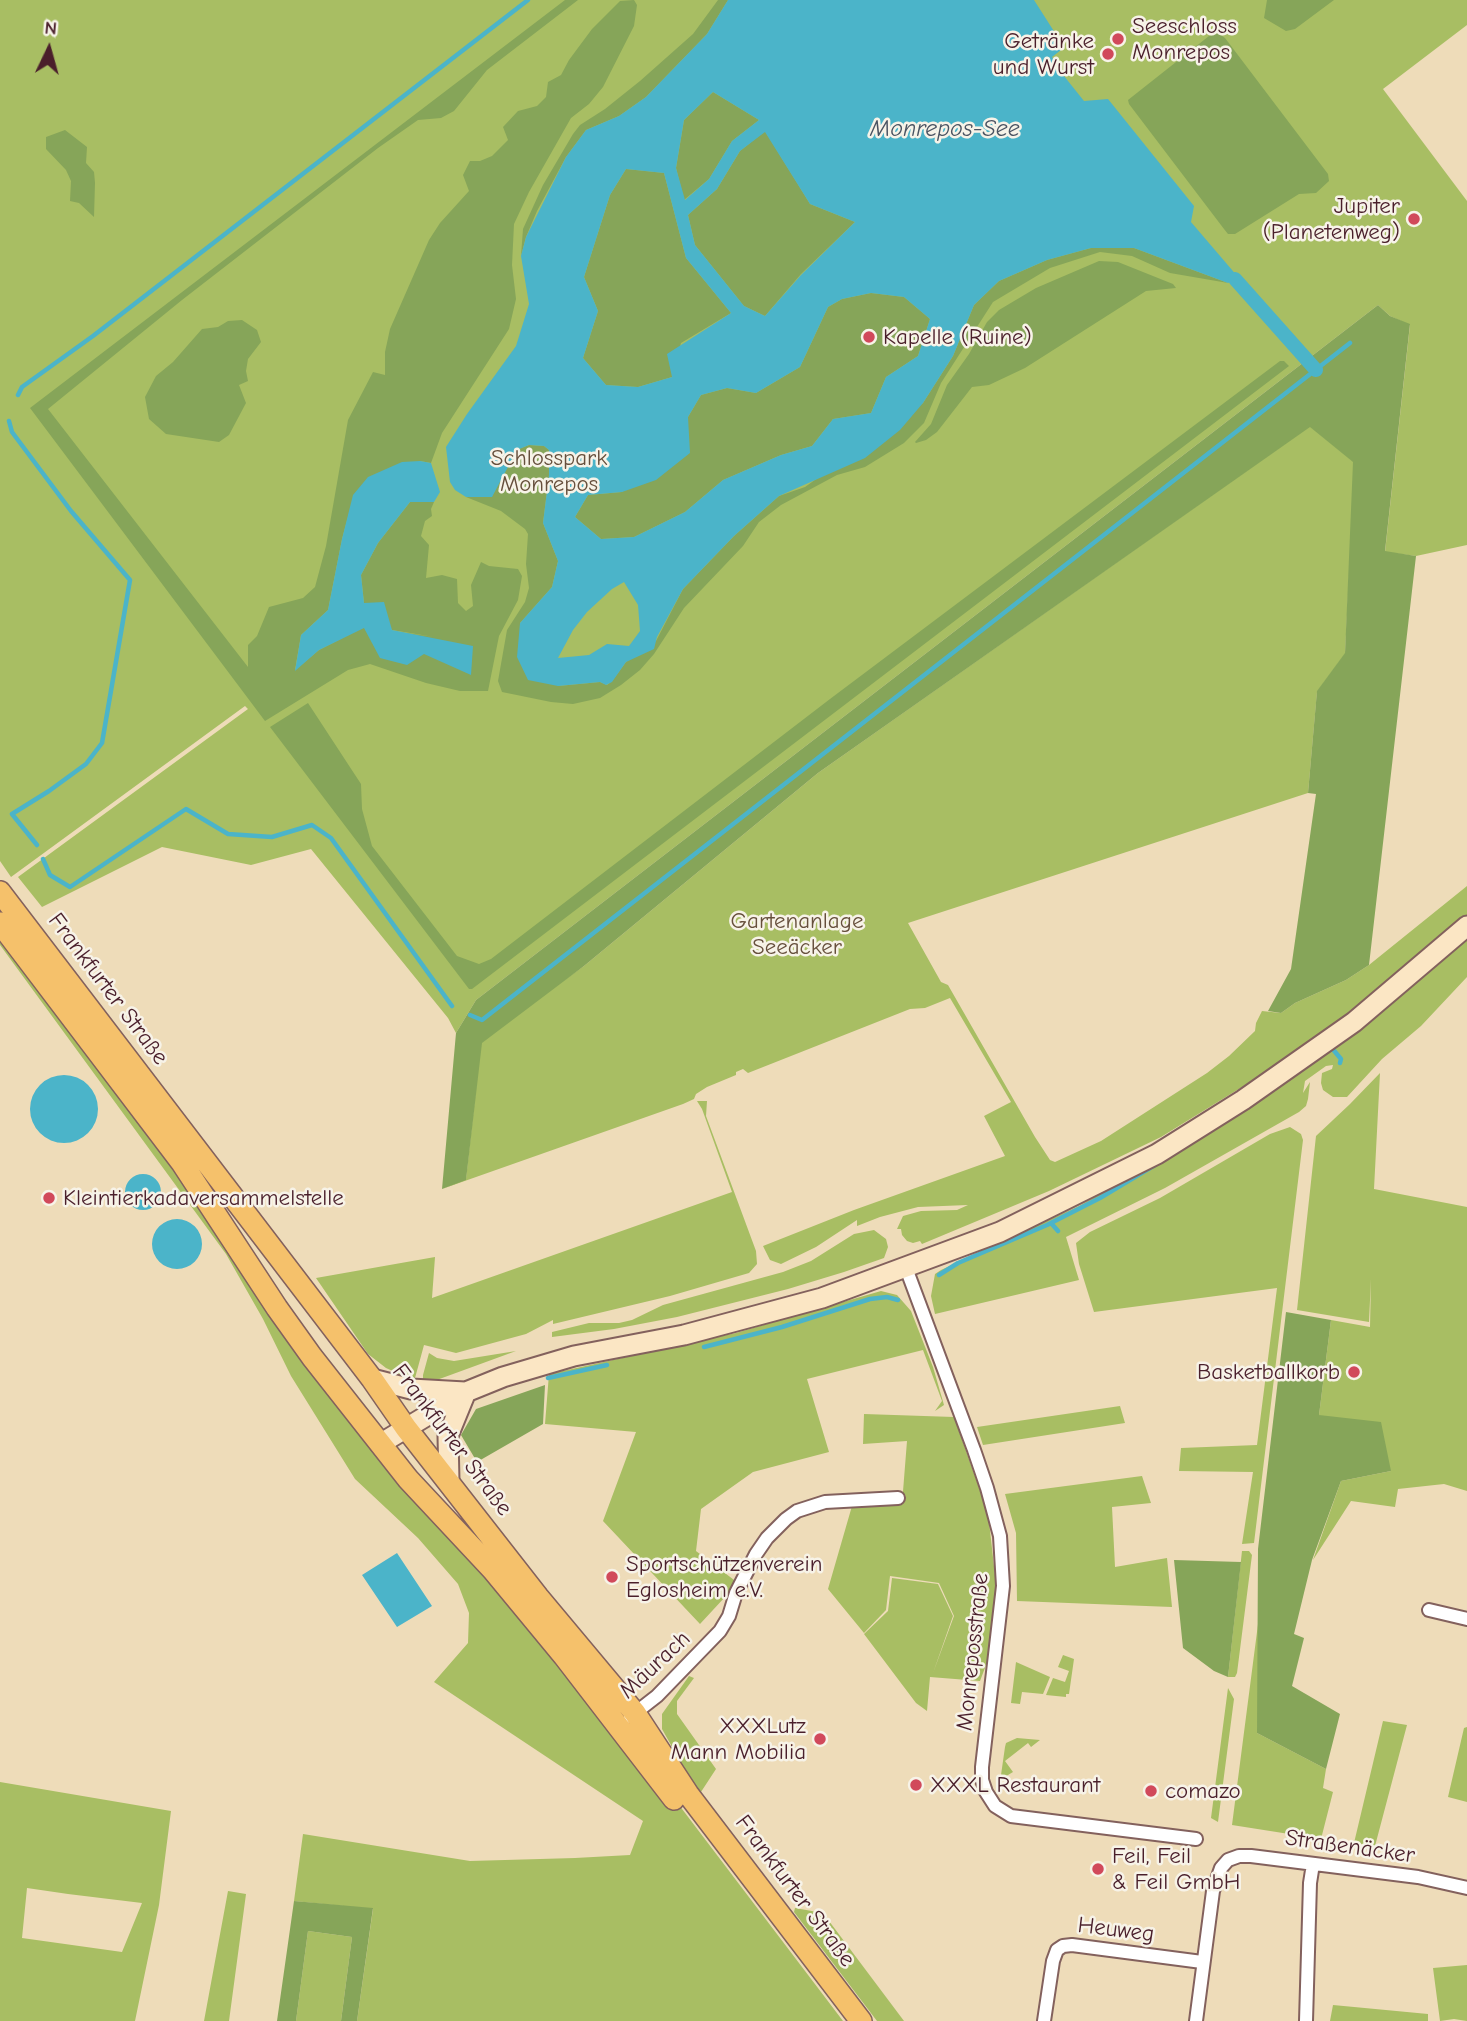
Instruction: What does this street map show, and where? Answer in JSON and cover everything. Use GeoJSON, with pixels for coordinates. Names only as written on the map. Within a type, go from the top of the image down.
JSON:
{"type":"FeatureCollection","features":[{"type":"Feature","properties":{"kind":"main road","name":"Frankfurter Straße"},"geometry":{"type":"LineString","coordinates":[[0,892],[538,1597],[843,2021]]}},
{"type":"Feature","properties":{"kind":"main road","name":"Frankfurter Straße"},"geometry":{"type":"LineString","coordinates":[[0,923],[182,1163],[277,1308],[380,1444],[408,1479],[627,1720],[688,1794],[860,2021]]}},
{"type":"Feature","properties":{"kind":"main road"},"geometry":{"type":"LineString","coordinates":[[380,1444],[466,1392],[503,1377],[551,1362],[684,1335],[822,1298],[1000,1232],[1157,1154],[1243,1100],[1314,1052],[1365,1013],[1467,926]]}},
{"type":"Feature","properties":{"kind":"main road"},"geometry":{"type":"LineString","coordinates":[[372,1379],[411,1389],[466,1392]]}},
{"type":"Feature","properties":{"kind":"main road"},"geometry":{"type":"LineString","coordinates":[[449,1481],[449,1436],[466,1392]]}},
{"type":"Feature","properties":{"kind":"street","name":"Monreposstraße"},"geometry":{"type":"LineString","coordinates":[[906,1268],[988,1488],[1000,1536],[1003,1586],[982,1767],[985,1792],[995,1805],[1011,1816],[1196,1839]]}},
{"type":"Feature","properties":{"kind":"street","name":"Mäurach"},"geometry":{"type":"LineString","coordinates":[[627,1720],[657,1696],[720,1631],[756,1554],[786,1519],[797,1511],[825,1502],[898,1498]]}},
{"type":"Feature","properties":{"kind":"street"},"geometry":{"type":"LineString","coordinates":[[1429,1610],[1467,1619]]}},
{"type":"Feature","properties":{"kind":"street","name":"Straßenäcker"},"geometry":{"type":"LineString","coordinates":[[1202,1962],[1216,1878],[1228,1860],[1251,1856],[1418,1877],[1467,1888]]}},
{"type":"Feature","properties":{"kind":"street"},"geometry":{"type":"LineString","coordinates":[[1306,2021],[1310,1883],[1313,1864]]}},
{"type":"Feature","properties":{"kind":"street","name":"Heuweg"},"geometry":{"type":"LineString","coordinates":[[1044,2021],[1053,1961],[1057,1950],[1063,1946],[1202,1962]]}},
{"type":"Feature","properties":{"kind":"street"},"geometry":{"type":"LineString","coordinates":[[1196,2021],[1202,1962]]}},
{"type":"Feature","properties":{"kind":"green space","name":"Schlosspark Monrepos"},"geometry":{"type":"Polygon","coordinates":[[[0,0],[1467,0],[1467,25],[1383,89],[1467,201],[1467,545],[1416,556],[1385,552],[1410,325],[1390,316],[1378,305],[476,1000],[456,1033],[448,1018],[311,849],[251,865],[162,847],[42,907],[18,877],[248,709],[245,706],[11,877],[0,861],[0,0]]]}},
{"type":"Feature","properties":{"kind":"green space"},"geometry":{"type":"Polygon","coordinates":[[[565,0],[578,0],[487,70],[454,111],[441,118],[418,120],[378,148],[182,300],[48,409],[248,667],[248,645],[257,636],[269,607],[303,598],[315,587],[326,546],[348,420],[373,372],[385,375],[385,352],[390,329],[429,240],[440,223],[469,191],[463,175],[470,161],[480,161],[492,156],[508,140],[503,127],[518,111],[537,106],[546,97],[548,82],[561,75],[592,29],[620,1],[634,0],[637,5],[634,26],[603,87],[589,104],[571,118],[514,224],[512,265],[516,299],[509,329],[442,433],[431,463],[420,461],[354,495],[328,610],[301,635],[295,670],[319,650],[364,627],[434,637],[392,630],[364,603],[361,575],[378,543],[410,502],[434,502],[432,516],[425,521],[421,536],[429,545],[426,578],[442,575],[457,579],[458,603],[466,611],[473,606],[471,585],[481,562],[489,566],[518,569],[522,576],[518,600],[499,636],[488,691],[460,691],[426,683],[370,664],[348,670],[265,721],[30,408],[565,0]]]}},
{"type":"Feature","properties":{"kind":"green space"},"geometry":{"type":"Polygon","coordinates":[[[718,0],[728,0],[707,34],[646,97],[619,116],[586,130],[566,157],[537,211],[521,256],[523,229],[543,185],[573,134],[580,125],[640,81],[693,34],[718,0]]]}},
{"type":"Feature","properties":{"kind":"green space"},"geometry":{"type":"Polygon","coordinates":[[[1267,0],[1334,0],[1295,29],[1286,31],[1264,18],[1267,0]]]}},
{"type":"Feature","properties":{"kind":"green space"},"geometry":{"type":"Polygon","coordinates":[[[1218,33],[1225,38],[1328,174],[1329,181],[1316,193],[1299,194],[1235,234],[1228,234],[1224,229],[1128,100],[1209,36],[1218,33]]]}},
{"type":"Feature","properties":{"kind":"green space"},"geometry":{"type":"Polygon","coordinates":[[[713,92],[759,120],[732,141],[709,179],[684,200],[676,168],[684,120],[713,92]]]}},
{"type":"Feature","properties":{"kind":"green space"},"geometry":{"type":"Polygon","coordinates":[[[65,130],[87,147],[86,163],[94,172],[94,217],[79,203],[70,201],[71,181],[66,170],[46,149],[46,137],[65,130]]]}},
{"type":"Feature","properties":{"kind":"green space"},"geometry":{"type":"Polygon","coordinates":[[[765,131],[810,204],[855,222],[801,274],[765,316],[744,306],[695,245],[688,215],[717,189],[740,151],[765,131]]]}},
{"type":"Feature","properties":{"kind":"green space"},"geometry":{"type":"Polygon","coordinates":[[[626,169],[664,173],[686,258],[731,313],[681,343],[672,377],[638,387],[606,385],[583,358],[598,311],[584,277],[610,195],[626,169]]]}},
{"type":"Feature","properties":{"kind":"green space"},"geometry":{"type":"Polygon","coordinates":[[[1091,248],[1134,248],[1228,283],[1170,273],[1132,256],[1100,252],[1050,268],[993,302],[941,383],[924,423],[904,443],[865,467],[837,475],[781,505],[759,522],[743,546],[684,608],[654,654],[621,685],[600,698],[573,704],[502,692],[498,681],[507,630],[525,602],[529,588],[526,564],[528,534],[501,511],[466,497],[492,496],[516,450],[529,445],[544,446],[549,450],[543,523],[558,561],[552,587],[520,623],[558,686],[600,682],[607,685],[626,662],[656,641],[683,589],[734,536],[779,496],[805,487],[923,403],[953,356],[974,305],[999,281],[1047,260],[1091,248]]]}},
{"type":"Feature","properties":{"kind":"green space"},"geometry":{"type":"Polygon","coordinates":[[[1099,261],[1118,262],[1173,284],[1176,288],[1146,291],[1025,368],[989,385],[972,387],[937,432],[926,440],[915,442],[931,424],[947,385],[987,322],[999,310],[1036,288],[1099,261]]]}},
{"type":"Feature","properties":{"kind":"green space"},"geometry":{"type":"Polygon","coordinates":[[[871,293],[904,297],[930,319],[918,356],[886,377],[871,413],[833,419],[812,446],[781,455],[723,480],[685,512],[634,537],[601,539],[575,517],[588,495],[622,492],[688,417],[701,395],[727,388],[756,393],[800,367],[828,307],[842,299],[871,293]]]}},
{"type":"Feature","properties":{"kind":"green space"},"geometry":{"type":"Polygon","coordinates":[[[1378,305],[1390,316],[1410,324],[1385,551],[1416,556],[1369,965],[1346,980],[1295,1003],[1281,1013],[1268,1011],[1291,969],[1316,794],[1308,793],[1317,691],[1345,653],[1353,462],[1310,427],[818,773],[584,966],[482,1043],[466,1180],[442,1189],[456,1033],[476,1000],[1378,305]]]}},
{"type":"Feature","properties":{"kind":"green space"},"geometry":{"type":"Polygon","coordinates":[[[242,320],[257,330],[261,342],[248,359],[248,381],[239,385],[246,403],[229,435],[219,442],[166,434],[149,419],[145,397],[156,376],[173,362],[202,329],[242,320]]]}},
{"type":"Feature","properties":{"kind":"green space"},"geometry":{"type":"Polygon","coordinates":[[[1280,361],[1289,366],[472,989],[469,989],[270,727],[308,703],[361,784],[362,809],[372,846],[457,956],[479,964],[491,959],[830,699],[1280,361]]]}},
{"type":"Feature","properties":{"kind":"green space","name":"Gartenanlage Seeäcker"},"geometry":{"type":"Polygon","coordinates":[[[1310,426],[1353,461],[1353,496],[1345,654],[1317,692],[1308,793],[908,923],[941,982],[948,985],[1035,1137],[1050,1160],[1055,1162],[1101,1141],[1207,1073],[1255,1031],[1262,1011],[1281,1013],[1295,1003],[1346,980],[1369,965],[1467,886],[1467,926],[1447,946],[1255,1079],[1161,1137],[1049,1191],[922,1244],[920,1241],[907,1241],[901,1229],[897,1229],[903,1216],[921,1211],[957,1210],[968,1205],[918,1207],[857,1226],[857,1220],[816,1247],[781,1264],[770,1260],[763,1246],[1005,1156],[984,1116],[1011,1102],[950,998],[925,1008],[910,1009],[748,1073],[743,1069],[736,1072],[736,1075],[707,1087],[696,1094],[694,1099],[683,1104],[442,1189],[466,1179],[481,1043],[508,1020],[584,966],[818,773],[1310,426]]]}},
{"type":"Feature","properties":{"kind":"green space"},"geometry":{"type":"Polygon","coordinates":[[[0,923],[277,1308],[619,1726],[843,2021],[357,2021],[373,1909],[294,1901],[303,1834],[470,1861],[575,1858],[630,1855],[643,1821],[434,1682],[468,1643],[469,1613],[458,1584],[418,1538],[355,1479],[291,1376],[226,1254],[0,945],[0,923]]]}},
{"type":"Feature","properties":{"kind":"green space"},"geometry":{"type":"Polygon","coordinates":[[[1467,938],[1467,977],[1421,1026],[1382,1059],[1347,1097],[1333,1097],[1323,1090],[1322,1073],[1332,1069],[1333,1065],[1326,1066],[1305,1081],[1303,1093],[1310,1082],[1308,1099],[1306,1106],[1299,1112],[1165,1188],[1066,1237],[1079,1280],[935,1314],[931,1296],[935,1274],[1079,1206],[1120,1183],[1362,1020],[1370,1021],[1467,938]]]}},
{"type":"Feature","properties":{"kind":"green space"},"geometry":{"type":"Polygon","coordinates":[[[1380,1073],[1374,1189],[1467,1207],[1467,1491],[1444,1484],[1398,1489],[1395,1507],[1351,1501],[1313,1560],[1341,1481],[1391,1471],[1319,1415],[1331,1320],[1370,1327],[1371,1279],[1369,1322],[1297,1310],[1316,1136],[1380,1073]]]}},
{"type":"Feature","properties":{"kind":"green space"},"geometry":{"type":"Polygon","coordinates":[[[697,1101],[707,1101],[706,1116],[756,1251],[757,1264],[749,1273],[670,1296],[553,1324],[553,1320],[526,1334],[456,1353],[424,1345],[415,1378],[408,1378],[386,1368],[368,1354],[316,1278],[435,1257],[432,1298],[732,1192],[697,1101]]]}},
{"type":"Feature","properties":{"kind":"green space"},"geometry":{"type":"Polygon","coordinates":[[[1290,1127],[1301,1134],[1303,1140],[1254,1543],[1242,1544],[1253,1472],[1179,1471],[1181,1448],[1257,1445],[1277,1288],[1094,1312],[1079,1264],[1076,1243],[1090,1232],[1160,1198],[1270,1134],[1290,1127]]]}},
{"type":"Feature","properties":{"kind":"green space"},"geometry":{"type":"Polygon","coordinates":[[[874,1230],[886,1239],[888,1247],[884,1258],[844,1272],[677,1317],[552,1337],[552,1332],[589,1323],[632,1320],[663,1305],[783,1272],[811,1261],[854,1234],[874,1230]]]}},
{"type":"Feature","properties":{"kind":"green space"},"geometry":{"type":"Polygon","coordinates":[[[881,1291],[897,1295],[911,1311],[933,1367],[944,1405],[935,1411],[942,1401],[923,1350],[807,1379],[829,1452],[753,1472],[701,1509],[696,1551],[738,1583],[700,1624],[603,1521],[636,1432],[545,1424],[549,1374],[736,1333],[881,1291]]]}},
{"type":"Feature","properties":{"kind":"green space"},"geometry":{"type":"Polygon","coordinates":[[[1286,1312],[1331,1320],[1319,1415],[1381,1422],[1391,1471],[1341,1481],[1312,1560],[1294,1634],[1304,1638],[1292,1686],[1340,1714],[1326,1769],[1257,1733],[1258,1549],[1286,1312]]]}},
{"type":"Feature","properties":{"kind":"green space"},"geometry":{"type":"Polygon","coordinates":[[[516,1351],[423,1385],[429,1353],[437,1358],[454,1361],[516,1351]]]}},
{"type":"Feature","properties":{"kind":"green space"},"geometry":{"type":"Polygon","coordinates":[[[545,1385],[543,1424],[477,1462],[461,1435],[476,1409],[545,1385]]]}},
{"type":"Feature","properties":{"kind":"green space"},"geometry":{"type":"Polygon","coordinates":[[[1120,1406],[1125,1423],[983,1445],[977,1427],[1120,1406]]]}},
{"type":"Feature","properties":{"kind":"green space"},"geometry":{"type":"Polygon","coordinates":[[[864,1414],[954,1417],[988,1513],[996,1584],[994,1644],[980,1681],[930,1677],[927,1711],[916,1703],[864,1634],[888,1611],[892,1578],[938,1584],[953,1616],[933,1673],[954,1616],[939,1583],[890,1576],[886,1610],[864,1633],[828,1589],[852,1506],[902,1504],[907,1441],[863,1444],[864,1414]]]}},
{"type":"Feature","properties":{"kind":"green space"},"geometry":{"type":"Polygon","coordinates":[[[1142,1476],[1151,1503],[1112,1507],[1115,1567],[1167,1558],[1172,1607],[1017,1601],[1016,1533],[1005,1494],[1142,1476]]]}},
{"type":"Feature","properties":{"kind":"green space"},"geometry":{"type":"Polygon","coordinates":[[[1275,1493],[1257,1733],[1326,1769],[1323,1788],[1333,1792],[1321,1839],[1232,1825],[1275,1493]]]}},
{"type":"Feature","properties":{"kind":"green space"},"geometry":{"type":"Polygon","coordinates":[[[1242,1551],[1249,1551],[1252,1555],[1237,1673],[1235,1677],[1228,1677],[1242,1551]]]}},
{"type":"Feature","properties":{"kind":"green space"},"geometry":{"type":"Polygon","coordinates":[[[1174,1560],[1241,1562],[1228,1677],[1214,1671],[1183,1648],[1174,1560]]]}},
{"type":"Feature","properties":{"kind":"green space"},"geometry":{"type":"Polygon","coordinates":[[[1063,1655],[1074,1659],[1069,1694],[1066,1694],[1066,1697],[1046,1695],[1053,1678],[1065,1682],[1069,1671],[1058,1667],[1063,1655]]]}},
{"type":"Feature","properties":{"kind":"green space"},"geometry":{"type":"Polygon","coordinates":[[[1016,1662],[1050,1677],[1043,1694],[1022,1692],[1020,1704],[1011,1703],[1016,1662]]]}},
{"type":"Feature","properties":{"kind":"green space"},"geometry":{"type":"Polygon","coordinates":[[[689,1676],[694,1678],[677,1701],[677,1714],[716,1769],[699,1795],[662,1729],[662,1714],[689,1676]]]}},
{"type":"Feature","properties":{"kind":"green space"},"geometry":{"type":"Polygon","coordinates":[[[1228,1688],[1234,1699],[1218,1822],[1211,1818],[1228,1688]]]}},
{"type":"Feature","properties":{"kind":"green space"},"geometry":{"type":"Polygon","coordinates":[[[1383,1721],[1407,1725],[1375,1846],[1354,1843],[1383,1721]]]}},
{"type":"Feature","properties":{"kind":"green space"},"geometry":{"type":"Polygon","coordinates":[[[1467,1727],[1467,1802],[1448,1797],[1464,1728],[1467,1727]]]}},
{"type":"Feature","properties":{"kind":"green space"},"geometry":{"type":"Polygon","coordinates":[[[1017,1738],[1040,1740],[1031,1747],[1028,1743],[1005,1761],[1013,1772],[1003,1778],[1001,1775],[1006,1743],[1017,1738]]]}},
{"type":"Feature","properties":{"kind":"green space"},"geometry":{"type":"Polygon","coordinates":[[[0,1782],[171,1811],[159,1905],[135,2021],[0,2021],[0,1782]],[[27,1888],[22,1938],[122,1952],[142,1903],[27,1888]]]}},
{"type":"Feature","properties":{"kind":"green space"},"geometry":{"type":"Polygon","coordinates":[[[228,1891],[246,1894],[229,2021],[204,2021],[228,1891]]]}},
{"type":"Feature","properties":{"kind":"green space"},"geometry":{"type":"Polygon","coordinates":[[[294,1901],[373,1908],[357,2021],[341,2021],[352,1937],[308,1931],[296,2021],[277,2021],[294,1901]]]}},
{"type":"Feature","properties":{"kind":"green space"},"geometry":{"type":"Polygon","coordinates":[[[795,1908],[823,1913],[904,2021],[877,2021],[794,1912],[795,1908]]]}},
{"type":"Feature","properties":{"kind":"green space"},"geometry":{"type":"Polygon","coordinates":[[[308,1931],[352,1937],[341,2021],[296,2021],[308,1931]]]}},
{"type":"Feature","properties":{"kind":"green space"},"geometry":{"type":"Polygon","coordinates":[[[1467,1965],[1467,2021],[1440,2021],[1433,1968],[1467,1965]]]}},
{"type":"Feature","properties":{"kind":"green space"},"geometry":{"type":"Polygon","coordinates":[[[1333,2005],[1428,2014],[1428,2021],[1330,2021],[1333,2005]]]}},
{"type":"Feature","properties":{"kind":"water","name":"Monrepos-See"},"geometry":{"type":"Polygon","coordinates":[[[728,0],[1034,0],[1057,36],[1061,50],[1052,57],[1064,76],[1084,101],[1108,99],[1194,206],[1191,222],[1238,277],[1228,283],[1134,248],[1091,248],[1047,260],[999,281],[974,305],[953,356],[923,403],[900,430],[865,458],[779,496],[734,536],[683,589],[657,637],[654,649],[626,662],[612,682],[606,685],[600,682],[558,686],[528,680],[517,657],[520,623],[552,587],[558,561],[543,523],[549,450],[544,446],[529,445],[517,450],[492,497],[466,497],[455,490],[450,482],[446,447],[516,346],[529,304],[521,256],[526,237],[566,157],[586,130],[619,116],[646,97],[707,34],[728,0]],[[713,92],[684,120],[676,168],[685,200],[709,179],[732,141],[759,120],[713,92]],[[765,132],[740,151],[717,189],[688,215],[695,245],[744,306],[765,316],[801,275],[855,222],[810,204],[765,132]],[[626,169],[610,195],[584,277],[598,311],[583,358],[606,385],[638,387],[672,377],[667,354],[731,313],[686,258],[664,173],[626,169]],[[871,293],[842,299],[828,307],[800,367],[756,393],[727,388],[701,395],[688,417],[690,453],[656,480],[622,492],[588,495],[575,517],[601,539],[634,537],[685,512],[723,480],[781,455],[812,446],[833,419],[871,413],[886,377],[918,356],[930,319],[904,297],[871,293]],[[624,582],[612,589],[587,612],[573,630],[558,658],[589,655],[607,644],[629,646],[640,631],[638,605],[624,582]]]}},
{"type":"Feature","properties":{"kind":"water"},"geometry":{"type":"Polygon","coordinates":[[[402,462],[431,463],[440,492],[434,502],[410,502],[378,543],[361,575],[364,603],[384,602],[392,630],[473,646],[471,675],[424,654],[407,665],[380,658],[364,628],[319,650],[295,671],[301,635],[328,610],[353,495],[368,477],[402,462]]]}},
{"type":"Feature","properties":{"kind":"water"},"geometry":{"type":"Polygon","coordinates":[[[57,1075],[71,1075],[83,1080],[93,1090],[98,1109],[93,1128],[83,1138],[71,1143],[57,1143],[45,1138],[35,1128],[30,1116],[30,1102],[35,1090],[45,1080],[57,1075]]]}},
{"type":"Feature","properties":{"kind":"water"},"geometry":{"type":"Polygon","coordinates":[[[143,1174],[155,1180],[161,1192],[155,1204],[143,1210],[131,1204],[125,1192],[131,1180],[143,1174]]]}},
{"type":"Feature","properties":{"kind":"water"},"geometry":{"type":"Polygon","coordinates":[[[177,1219],[194,1227],[202,1244],[194,1261],[177,1269],[160,1261],[152,1244],[160,1227],[177,1219]]]}},
{"type":"Feature","properties":{"kind":"water"},"geometry":{"type":"Polygon","coordinates":[[[397,1553],[432,1606],[397,1627],[362,1575],[397,1553]]]}},
{"type":"Feature","properties":{"kind":"waterway"},"geometry":{"type":"LineString","coordinates":[[18,395],[22,387],[93,336],[528,0]]}},
{"type":"Feature","properties":{"kind":"waterway"},"geometry":{"type":"LineString","coordinates":[[1235,279],[1316,370]]}},
{"type":"Feature","properties":{"kind":"waterway"},"geometry":{"type":"LineString","coordinates":[[470,1015],[482,1020],[1350,343]]}},
{"type":"Feature","properties":{"kind":"waterway"},"geometry":{"type":"LineString","coordinates":[[9,421],[12,432],[71,511],[130,580],[102,743],[86,764],[12,814],[37,845]]}},
{"type":"Feature","properties":{"kind":"waterway"},"geometry":{"type":"LineString","coordinates":[[43,859],[50,875],[70,887],[186,809],[228,834],[272,837],[312,825],[331,838],[452,1006]]}},
{"type":"Feature","properties":{"kind":"waterway"},"geometry":{"type":"LineString","coordinates":[[1331,1047],[1341,1059],[1340,1063]]}},
{"type":"Feature","properties":{"kind":"waterway"},"geometry":{"type":"LineString","coordinates":[[939,1275],[958,1263],[1047,1225],[1100,1198],[1155,1165]]}},
{"type":"Feature","properties":{"kind":"waterway"},"geometry":{"type":"LineString","coordinates":[[1051,1223],[1058,1231]]}},
{"type":"Feature","properties":{"kind":"waterway"},"geometry":{"type":"LineString","coordinates":[[704,1347],[782,1327],[870,1299],[887,1297],[898,1300]]}},
{"type":"Feature","properties":{"kind":"waterway"},"geometry":{"type":"LineString","coordinates":[[548,1378],[607,1365]]}},
{"type":"Feature","properties":{"kind":"place","name":"Seeschloss Monrepos"},"geometry":{"type":"Point","coordinates":[1118,39]}},
{"type":"Feature","properties":{"kind":"place","name":"Getränke und Wurst"},"geometry":{"type":"Point","coordinates":[1108,54]}},
{"type":"Feature","properties":{"kind":"place","name":"Jupiter (Planetenweg)"},"geometry":{"type":"Point","coordinates":[1414,219]}},
{"type":"Feature","properties":{"kind":"place","name":"Kapelle (Ruine)"},"geometry":{"type":"Point","coordinates":[869,337]}},
{"type":"Feature","properties":{"kind":"place","name":"Kleintierkadaversammelstelle"},"geometry":{"type":"Point","coordinates":[49,1198]}},
{"type":"Feature","properties":{"kind":"place","name":"Basketballkorb"},"geometry":{"type":"Point","coordinates":[1354,1372]}},
{"type":"Feature","properties":{"kind":"place","name":"Sportschützenverein Eglosheim e.V."},"geometry":{"type":"Point","coordinates":[612,1577]}},
{"type":"Feature","properties":{"kind":"place","name":"XXXLutz Mann Mobilia"},"geometry":{"type":"Point","coordinates":[820,1739]}},
{"type":"Feature","properties":{"kind":"place","name":"XXXL Restaurant"},"geometry":{"type":"Point","coordinates":[916,1785]}},
{"type":"Feature","properties":{"kind":"place","name":"comazo"},"geometry":{"type":"Point","coordinates":[1151,1791]}},
{"type":"Feature","properties":{"kind":"place","name":"Feil, Feil & Feil GmbH"},"geometry":{"type":"Point","coordinates":[1098,1869]}}]}
